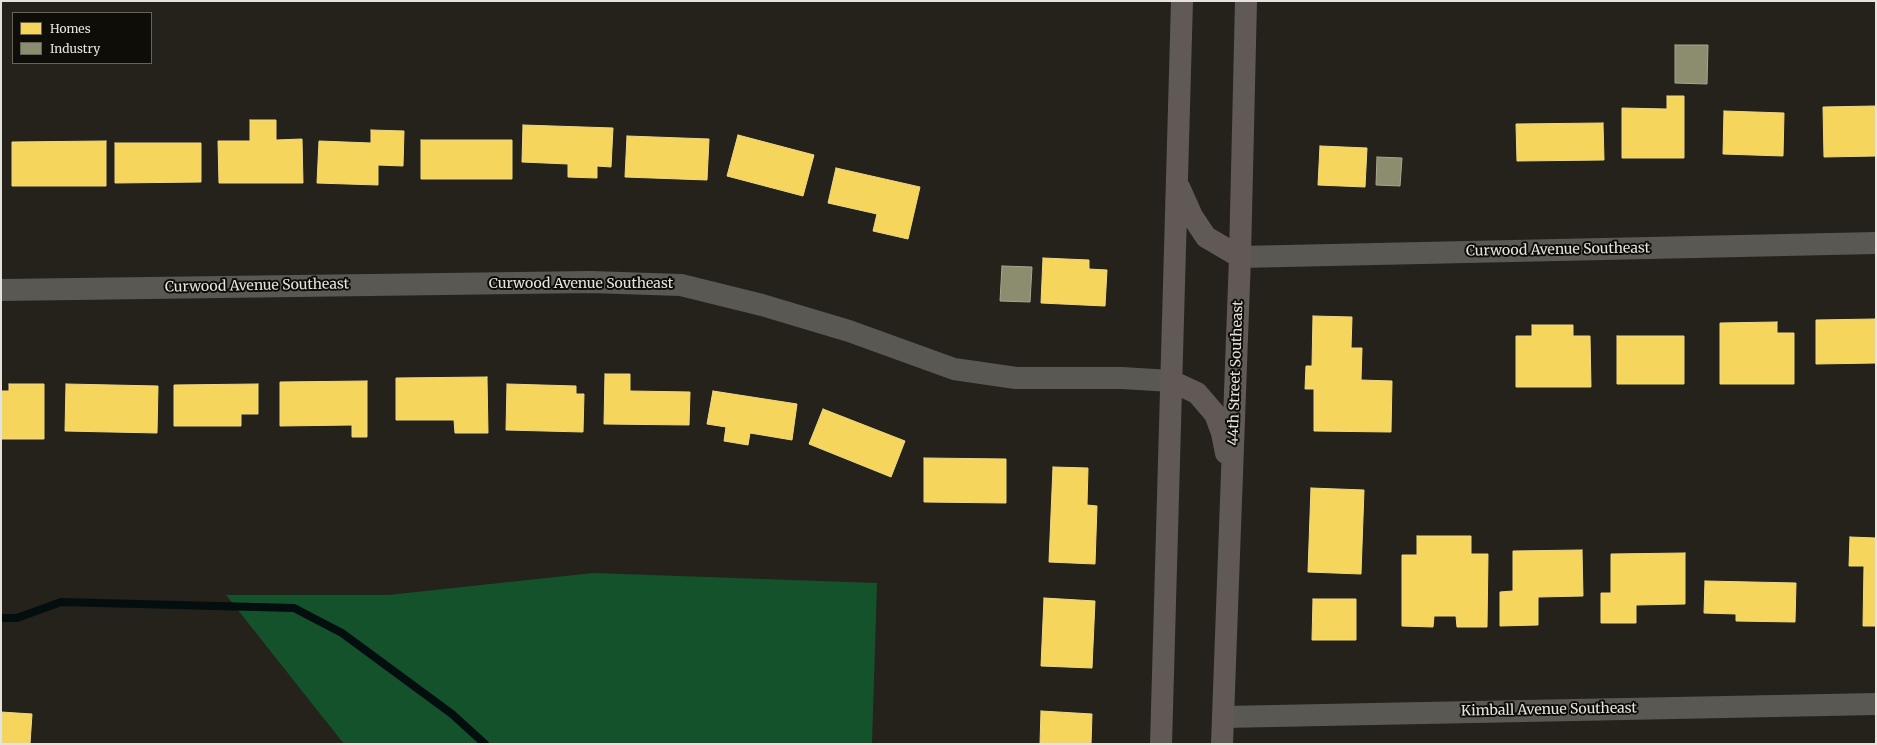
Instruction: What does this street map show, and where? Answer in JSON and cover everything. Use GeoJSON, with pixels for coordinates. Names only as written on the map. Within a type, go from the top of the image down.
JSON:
{"type":"FeatureCollection","features":[{"type":"Feature","properties":{"kind":"main road"},"geometry":{"type":"LineString","coordinates":[[1161,744],[1170,381],[1182,1]]}},
{"type":"Feature","properties":{"kind":"main road","name":"44th Street Southeast"},"geometry":{"type":"LineString","coordinates":[[1222,744],[1240,257],[1246,1]]}},
{"type":"Feature","properties":{"kind":"main road"},"geometry":{"type":"LineString","coordinates":[[1176,180],[1192,216],[1206,237],[1240,257]]}},
{"type":"Feature","properties":{"kind":"main road"},"geometry":{"type":"LineString","coordinates":[[1170,381],[1197,393],[1214,414],[1222,433],[1231,485]]}},
{"type":"Feature","properties":{"kind":"street","name":"Curwood Avenue Southeast"},"geometry":{"type":"LineString","coordinates":[[1240,257],[1876,243]]}},
{"type":"Feature","properties":{"kind":"street","name":"Curwood Avenue Southeast"},"geometry":{"type":"LineString","coordinates":[[1,290],[592,282],[681,285],[762,305],[849,331],[908,354],[954,369],[1016,378],[1122,378],[1170,381]]}},
{"type":"Feature","properties":{"kind":"street","name":"Kimball Avenue Southeast"},"geometry":{"type":"LineString","coordinates":[[1223,717],[1876,704]]}},
{"type":"Feature","properties":{"kind":"green space"},"geometry":{"type":"Polygon","coordinates":[[[593,573],[877,583],[872,744],[344,744],[226,595],[388,595],[593,573]]]}},
{"type":"Feature","properties":{"kind":"building: Homes"},"geometry":{"type":"Polygon","coordinates":[[[1667,96],[1684,96],[1684,158],[1622,158],[1622,108],[1667,109],[1667,96]]]}},
{"type":"Feature","properties":{"kind":"building: Homes"},"geometry":{"type":"Polygon","coordinates":[[[1876,106],[1876,156],[1824,157],[1823,107],[1876,106]]]}},
{"type":"Feature","properties":{"kind":"building: Homes"},"geometry":{"type":"Polygon","coordinates":[[[1724,111],[1784,113],[1783,156],[1723,154],[1724,111]]]}},
{"type":"Feature","properties":{"kind":"building: Homes"},"geometry":{"type":"Polygon","coordinates":[[[250,120],[276,120],[276,140],[302,139],[303,183],[219,183],[218,141],[250,141],[250,120]]]}},
{"type":"Feature","properties":{"kind":"building: Homes"},"geometry":{"type":"Polygon","coordinates":[[[1603,123],[1604,160],[1517,161],[1516,124],[1603,123]]]}},
{"type":"Feature","properties":{"kind":"building: Homes"},"geometry":{"type":"Polygon","coordinates":[[[523,125],[613,128],[611,167],[597,166],[597,178],[568,177],[568,164],[522,162],[523,125]]]}},
{"type":"Feature","properties":{"kind":"building: Homes"},"geometry":{"type":"Polygon","coordinates":[[[371,130],[404,131],[403,166],[378,165],[378,185],[317,183],[319,141],[371,143],[371,130]]]}},
{"type":"Feature","properties":{"kind":"building: Homes"},"geometry":{"type":"Polygon","coordinates":[[[738,135],[814,155],[803,196],[727,176],[738,135]]]}},
{"type":"Feature","properties":{"kind":"building: Homes"},"geometry":{"type":"Polygon","coordinates":[[[627,136],[709,139],[707,180],[625,177],[627,136]]]}},
{"type":"Feature","properties":{"kind":"building: Homes"},"geometry":{"type":"Polygon","coordinates":[[[421,140],[512,140],[512,179],[421,179],[421,140]]]}},
{"type":"Feature","properties":{"kind":"building: Homes"},"geometry":{"type":"Polygon","coordinates":[[[106,141],[106,186],[12,186],[12,142],[106,141]]]}},
{"type":"Feature","properties":{"kind":"building: Homes"},"geometry":{"type":"Polygon","coordinates":[[[115,143],[201,143],[201,182],[115,183],[115,143]]]}},
{"type":"Feature","properties":{"kind":"building: Homes"},"geometry":{"type":"Polygon","coordinates":[[[1320,146],[1367,148],[1365,187],[1318,185],[1320,146]]]}},
{"type":"Feature","properties":{"kind":"building: Homes"},"geometry":{"type":"Polygon","coordinates":[[[836,168],[920,187],[908,239],[873,231],[877,214],[828,203],[836,168]]]}},
{"type":"Feature","properties":{"kind":"building: Homes"},"geometry":{"type":"Polygon","coordinates":[[[1043,258],[1089,260],[1089,269],[1107,270],[1105,306],[1041,303],[1043,258]]]}},
{"type":"Feature","properties":{"kind":"building: Homes"},"geometry":{"type":"Polygon","coordinates":[[[1313,316],[1352,317],[1351,348],[1362,348],[1361,380],[1392,381],[1391,432],[1314,431],[1314,389],[1305,389],[1306,366],[1312,366],[1313,316]]]}},
{"type":"Feature","properties":{"kind":"building: Homes"},"geometry":{"type":"Polygon","coordinates":[[[1876,319],[1876,363],[1816,364],[1816,320],[1876,319]]]}},
{"type":"Feature","properties":{"kind":"building: Homes"},"geometry":{"type":"Polygon","coordinates":[[[1777,322],[1777,333],[1794,333],[1794,384],[1720,384],[1720,323],[1777,322]]]}},
{"type":"Feature","properties":{"kind":"building: Homes"},"geometry":{"type":"Polygon","coordinates":[[[1532,325],[1573,325],[1573,336],[1590,336],[1591,387],[1516,387],[1516,336],[1532,336],[1532,325]]]}},
{"type":"Feature","properties":{"kind":"building: Homes"},"geometry":{"type":"Polygon","coordinates":[[[1617,336],[1684,336],[1684,384],[1617,384],[1617,336]]]}},
{"type":"Feature","properties":{"kind":"building: Homes"},"geometry":{"type":"Polygon","coordinates":[[[605,374],[630,374],[630,391],[690,392],[689,425],[604,424],[605,374]]]}},
{"type":"Feature","properties":{"kind":"building: Homes"},"geometry":{"type":"Polygon","coordinates":[[[487,377],[488,433],[455,433],[454,420],[396,420],[396,378],[487,377]]]}},
{"type":"Feature","properties":{"kind":"building: Homes"},"geometry":{"type":"Polygon","coordinates":[[[367,381],[367,437],[352,437],[352,425],[280,426],[280,382],[367,381]]]}},
{"type":"Feature","properties":{"kind":"building: Homes"},"geometry":{"type":"Polygon","coordinates":[[[9,384],[44,384],[44,439],[1,439],[1,391],[9,391],[9,384]]]}},
{"type":"Feature","properties":{"kind":"building: Homes"},"geometry":{"type":"Polygon","coordinates":[[[66,384],[158,386],[157,433],[65,431],[66,384]]]}},
{"type":"Feature","properties":{"kind":"building: Homes"},"geometry":{"type":"Polygon","coordinates":[[[258,384],[258,414],[241,414],[241,426],[174,426],[174,385],[258,384]]]}},
{"type":"Feature","properties":{"kind":"building: Homes"},"geometry":{"type":"Polygon","coordinates":[[[507,384],[576,386],[576,394],[584,394],[583,432],[506,430],[507,384]]]}},
{"type":"Feature","properties":{"kind":"building: Homes"},"geometry":{"type":"Polygon","coordinates":[[[713,391],[797,404],[792,440],[750,433],[748,445],[724,441],[726,427],[707,424],[713,391]]]}},
{"type":"Feature","properties":{"kind":"building: Homes"},"geometry":{"type":"Polygon","coordinates":[[[823,409],[905,441],[891,477],[809,444],[823,409]]]}},
{"type":"Feature","properties":{"kind":"building: Homes"},"geometry":{"type":"Polygon","coordinates":[[[924,458],[1006,459],[1006,503],[924,502],[924,458]]]}},
{"type":"Feature","properties":{"kind":"building: Homes"},"geometry":{"type":"Polygon","coordinates":[[[1053,467],[1088,468],[1087,505],[1097,506],[1095,564],[1049,562],[1053,467]]]}},
{"type":"Feature","properties":{"kind":"building: Homes"},"geometry":{"type":"Polygon","coordinates":[[[1311,488],[1364,490],[1361,574],[1308,572],[1311,488]]]}},
{"type":"Feature","properties":{"kind":"building: Homes"},"geometry":{"type":"Polygon","coordinates":[[[1417,536],[1471,536],[1471,554],[1488,554],[1487,627],[1457,627],[1456,616],[1434,616],[1433,627],[1402,626],[1402,555],[1417,555],[1417,536]]]}},
{"type":"Feature","properties":{"kind":"building: Homes"},"geometry":{"type":"Polygon","coordinates":[[[1850,537],[1876,538],[1876,626],[1863,626],[1864,566],[1849,566],[1850,537]]]}},
{"type":"Feature","properties":{"kind":"building: Homes"},"geometry":{"type":"Polygon","coordinates":[[[1582,550],[1583,596],[1538,597],[1538,625],[1500,626],[1500,592],[1513,591],[1513,551],[1582,550]]]}},
{"type":"Feature","properties":{"kind":"building: Homes"},"geometry":{"type":"Polygon","coordinates":[[[1685,553],[1685,604],[1636,605],[1636,623],[1601,623],[1601,593],[1611,593],[1611,554],[1685,553]]]}},
{"type":"Feature","properties":{"kind":"building: Homes"},"geometry":{"type":"Polygon","coordinates":[[[1705,581],[1796,583],[1795,622],[1736,621],[1736,614],[1704,613],[1705,581]]]}},
{"type":"Feature","properties":{"kind":"building: Homes"},"geometry":{"type":"Polygon","coordinates":[[[1044,598],[1095,601],[1092,668],[1041,666],[1044,598]]]}},
{"type":"Feature","properties":{"kind":"building: Homes"},"geometry":{"type":"Polygon","coordinates":[[[1313,599],[1356,599],[1356,640],[1312,640],[1313,599]]]}},
{"type":"Feature","properties":{"kind":"building: Homes"},"geometry":{"type":"Polygon","coordinates":[[[1041,711],[1092,714],[1091,744],[1040,744],[1041,711]]]}},
{"type":"Feature","properties":{"kind":"building: Homes"},"geometry":{"type":"Polygon","coordinates":[[[1,712],[32,714],[30,744],[1,744],[1,712]]]}},
{"type":"Feature","properties":{"kind":"building: Industry"},"geometry":{"type":"Polygon","coordinates":[[[1675,45],[1708,45],[1707,84],[1675,83],[1675,45]]]}},
{"type":"Feature","properties":{"kind":"building: Industry"},"geometry":{"type":"Polygon","coordinates":[[[1377,157],[1402,158],[1400,186],[1376,185],[1377,157]]]}},
{"type":"Feature","properties":{"kind":"building: Industry"},"geometry":{"type":"Polygon","coordinates":[[[1002,266],[1032,267],[1030,302],[1000,301],[1002,266]]]}},
{"type":"Feature","properties":{"kind":"waterway"},"geometry":{"type":"LineString","coordinates":[[1,618],[17,618],[61,602],[294,608],[342,633],[452,714],[485,744]]}}]}
